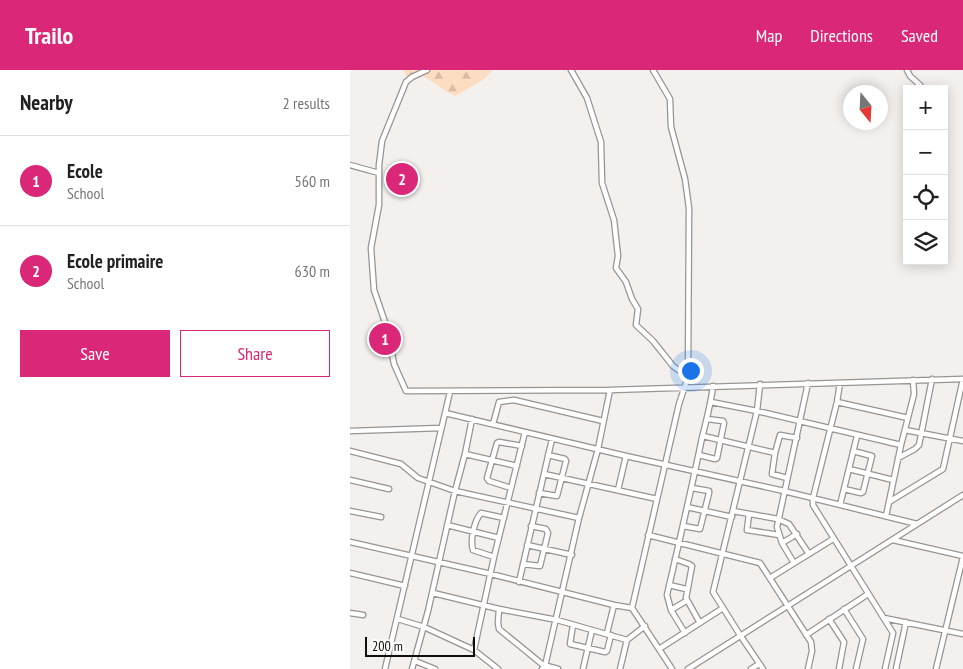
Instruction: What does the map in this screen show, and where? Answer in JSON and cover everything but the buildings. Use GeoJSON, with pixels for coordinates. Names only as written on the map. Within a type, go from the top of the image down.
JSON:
{"type":"FeatureCollection","features":[{"type":"Feature","properties":{"kind":"street"},"geometry":{"type":"LineString","coordinates":[[427,70],[406,82],[382,141],[379,205],[371,248],[374,290],[387,328],[394,364],[406,391],[610,390],[963,379],[943,469],[888,502]]}},
{"type":"Feature","properties":{"kind":"street"},"geometry":{"type":"LineString","coordinates":[[571,70],[587,98],[601,142],[602,184],[614,220],[618,256],[616,268],[626,282],[638,310],[636,325],[648,336],[673,366],[688,377]]}},
{"type":"Feature","properties":{"kind":"street"},"geometry":{"type":"LineString","coordinates":[[632,608],[648,535],[688,377],[689,208],[685,178],[671,127],[670,99],[653,70]]}},
{"type":"Feature","properties":{"kind":"street"},"geometry":{"type":"LineString","coordinates":[[909,72],[920,85]]}},
{"type":"Feature","properties":{"kind":"street"},"geometry":{"type":"LineString","coordinates":[[350,165],[379,173]]}},
{"type":"Feature","properties":{"kind":"street"},"geometry":{"type":"LineString","coordinates":[[898,458],[917,448],[932,379]]}},
{"type":"Feature","properties":{"kind":"street"},"geometry":{"type":"LineString","coordinates":[[886,516],[914,394],[913,380]]}},
{"type":"Feature","properties":{"kind":"street"},"geometry":{"type":"LineString","coordinates":[[794,563],[782,543],[777,527],[808,383]]}},
{"type":"Feature","properties":{"kind":"street"},"geometry":{"type":"LineString","coordinates":[[840,383],[837,402],[812,498],[814,509],[893,634],[885,669]]}},
{"type":"Feature","properties":{"kind":"street"},"geometry":{"type":"LineString","coordinates":[[760,384],[748,448],[713,592],[763,669]]}},
{"type":"Feature","properties":{"kind":"street"},"geometry":{"type":"LineString","coordinates":[[685,632],[667,600],[674,560],[696,471],[713,386]]}},
{"type":"Feature","properties":{"kind":"street"},"geometry":{"type":"LineString","coordinates":[[545,668],[579,518],[598,449],[610,390]]}},
{"type":"Feature","properties":{"kind":"street"},"geometry":{"type":"LineString","coordinates":[[493,424],[502,391]]}},
{"type":"Feature","properties":{"kind":"street"},"geometry":{"type":"LineString","coordinates":[[385,669],[450,392]]}},
{"type":"Feature","properties":{"kind":"street"},"geometry":{"type":"LineString","coordinates":[[499,402],[514,400],[603,421]]}},
{"type":"Feature","properties":{"kind":"street"},"geometry":{"type":"LineString","coordinates":[[711,402],[901,445]]}},
{"type":"Feature","properties":{"kind":"street"},"geometry":{"type":"LineString","coordinates":[[837,402],[908,418]]}},
{"type":"Feature","properties":{"kind":"street"},"geometry":{"type":"LineString","coordinates":[[445,413],[784,491],[917,524]]}},
{"type":"Feature","properties":{"kind":"street"},"geometry":{"type":"LineString","coordinates":[[412,669],[433,593],[472,419]]}},
{"type":"Feature","properties":{"kind":"street"},"geometry":{"type":"LineString","coordinates":[[699,455],[716,459],[721,441],[724,423],[707,419]]}},
{"type":"Feature","properties":{"kind":"street"},"geometry":{"type":"LineString","coordinates":[[350,431],[441,428]]}},
{"type":"Feature","properties":{"kind":"street"},"geometry":{"type":"LineString","coordinates":[[905,430],[963,441]]}},
{"type":"Feature","properties":{"kind":"street"},"geometry":{"type":"LineString","coordinates":[[474,650],[494,557],[525,432]]}},
{"type":"Feature","properties":{"kind":"street"},"geometry":{"type":"LineString","coordinates":[[787,478],[772,474],[775,453],[780,435],[797,438]]}},
{"type":"Feature","properties":{"kind":"street"},"geometry":{"type":"LineString","coordinates":[[703,436],[775,453]]}},
{"type":"Feature","properties":{"kind":"street"},"geometry":{"type":"LineString","coordinates":[[840,505],[857,436]]}},
{"type":"Feature","properties":{"kind":"street"},"geometry":{"type":"LineString","coordinates":[[519,582],[552,439]]}},
{"type":"Feature","properties":{"kind":"street"},"geometry":{"type":"LineString","coordinates":[[511,488],[487,478],[496,445],[499,442],[522,446]]}},
{"type":"Feature","properties":{"kind":"street"},"geometry":{"type":"LineString","coordinates":[[350,450],[401,464],[418,478],[455,491],[579,518]]}},
{"type":"Feature","properties":{"kind":"street"},"geometry":{"type":"LineString","coordinates":[[844,489],[862,493],[868,474],[872,456],[853,451]]}},
{"type":"Feature","properties":{"kind":"street"},"geometry":{"type":"LineString","coordinates":[[465,454],[517,466]]}},
{"type":"Feature","properties":{"kind":"street"},"geometry":{"type":"LineString","coordinates":[[539,493],[557,496],[566,460],[548,454]]}},
{"type":"Feature","properties":{"kind":"street"},"geometry":{"type":"LineString","coordinates":[[618,490],[626,456]]}},
{"type":"Feature","properties":{"kind":"street"},"geometry":{"type":"LineString","coordinates":[[849,469],[893,480]]}},
{"type":"Feature","properties":{"kind":"street"},"geometry":{"type":"LineString","coordinates":[[544,474],[657,499]]}},
{"type":"Feature","properties":{"kind":"street"},"geometry":{"type":"LineString","coordinates":[[350,480],[389,489]]}},
{"type":"Feature","properties":{"kind":"street"},"geometry":{"type":"LineString","coordinates":[[683,526],[700,530],[705,511],[709,492],[692,488]]}},
{"type":"Feature","properties":{"kind":"street"},"geometry":{"type":"LineString","coordinates":[[688,669],[963,495]]}},
{"type":"Feature","properties":{"kind":"street"},"geometry":{"type":"LineString","coordinates":[[687,507],[732,517]]}},
{"type":"Feature","properties":{"kind":"street"},"geometry":{"type":"LineString","coordinates":[[350,511],[381,517]]}},
{"type":"Feature","properties":{"kind":"street"},"geometry":{"type":"LineString","coordinates":[[733,511],[778,519],[789,524],[810,554]]}},
{"type":"Feature","properties":{"kind":"street"},"geometry":{"type":"LineString","coordinates":[[494,557],[473,550],[473,532],[478,517],[481,514],[504,518]]}},
{"type":"Feature","properties":{"kind":"street"},"geometry":{"type":"LineString","coordinates":[[749,514],[747,530],[779,536]]}},
{"type":"Feature","properties":{"kind":"street"},"geometry":{"type":"LineString","coordinates":[[447,525],[499,538]]}},
{"type":"Feature","properties":{"kind":"street"},"geometry":{"type":"LineString","coordinates":[[523,564],[540,566],[545,549],[548,530],[532,526]]}},
{"type":"Feature","properties":{"kind":"street"},"geometry":{"type":"LineString","coordinates":[[782,543],[797,534]]}},
{"type":"Feature","properties":{"kind":"street"},"geometry":{"type":"LineString","coordinates":[[648,535],[760,563],[788,604],[812,647],[808,669]]}},
{"type":"Feature","properties":{"kind":"street"},"geometry":{"type":"LineString","coordinates":[[770,578],[833,539]]}},
{"type":"Feature","properties":{"kind":"street"},"geometry":{"type":"LineString","coordinates":[[893,540],[963,556],[936,669]]}},
{"type":"Feature","properties":{"kind":"street"},"geometry":{"type":"LineString","coordinates":[[350,542],[491,574],[614,606],[632,608],[672,669]]}},
{"type":"Feature","properties":{"kind":"street"},"geometry":{"type":"LineString","coordinates":[[527,545],[572,555]]}},
{"type":"Feature","properties":{"kind":"street"},"geometry":{"type":"LineString","coordinates":[[674,560],[692,566],[686,590],[686,601],[700,623]]}},
{"type":"Feature","properties":{"kind":"street"},"geometry":{"type":"LineString","coordinates":[[350,573],[405,586]]}},
{"type":"Feature","properties":{"kind":"street"},"geometry":{"type":"LineString","coordinates":[[669,585],[686,590]]}},
{"type":"Feature","properties":{"kind":"street"},"geometry":{"type":"LineString","coordinates":[[433,593],[499,609],[557,620],[627,640]]}},
{"type":"Feature","properties":{"kind":"street"},"geometry":{"type":"LineString","coordinates":[[806,634],[868,594]]}},
{"type":"Feature","properties":{"kind":"street"},"geometry":{"type":"LineString","coordinates":[[671,610],[686,601]]}},
{"type":"Feature","properties":{"kind":"street"},"geometry":{"type":"LineString","coordinates":[[573,625],[569,643],[606,652],[614,606]]}},
{"type":"Feature","properties":{"kind":"street"},"geometry":{"type":"LineString","coordinates":[[659,649],[723,608]]}},
{"type":"Feature","properties":{"kind":"street"},"geometry":{"type":"LineString","coordinates":[[499,609],[499,629],[545,668],[558,669]]}},
{"type":"Feature","properties":{"kind":"street"},"geometry":{"type":"LineString","coordinates":[[844,609],[863,639],[856,669]]}},
{"type":"Feature","properties":{"kind":"street"},"geometry":{"type":"LineString","coordinates":[[350,613],[363,615]]}},
{"type":"Feature","properties":{"kind":"street"},"geometry":{"type":"LineString","coordinates":[[884,618],[963,634]]}},
{"type":"Feature","properties":{"kind":"street"},"geometry":{"type":"LineString","coordinates":[[398,619],[424,627],[474,650],[495,668]]}},
{"type":"Feature","properties":{"kind":"street"},"geometry":{"type":"LineString","coordinates":[[829,619],[844,642],[839,669]]}},
{"type":"Feature","properties":{"kind":"street"},"geometry":{"type":"LineString","coordinates":[[896,669],[906,622]]}},
{"type":"Feature","properties":{"kind":"street"},"geometry":{"type":"LineString","coordinates":[[620,669],[627,640],[645,626]]}},
{"type":"Feature","properties":{"kind":"street"},"geometry":{"type":"LineString","coordinates":[[583,669],[592,630]]}},
{"type":"Feature","properties":{"kind":"street"},"geometry":{"type":"LineString","coordinates":[[414,661],[435,669]]}},
{"type":"Feature","properties":{"kind":"street"},"geometry":{"type":"LineString","coordinates":[[752,669],[759,664]]}},
{"type":"Feature","properties":{"kind":"green space"},"geometry":{"type":"Polygon","coordinates":[[[404,70],[492,70],[486,78],[455,96],[419,74],[407,78],[404,70]]]}},
{"type":"Feature","properties":{"kind":"place","name":"Ecole primaire"},"geometry":{"type":"Point","coordinates":[402,179]}},
{"type":"Feature","properties":{"kind":"place","name":"Ecole"},"geometry":{"type":"Point","coordinates":[385,339]}}]}
